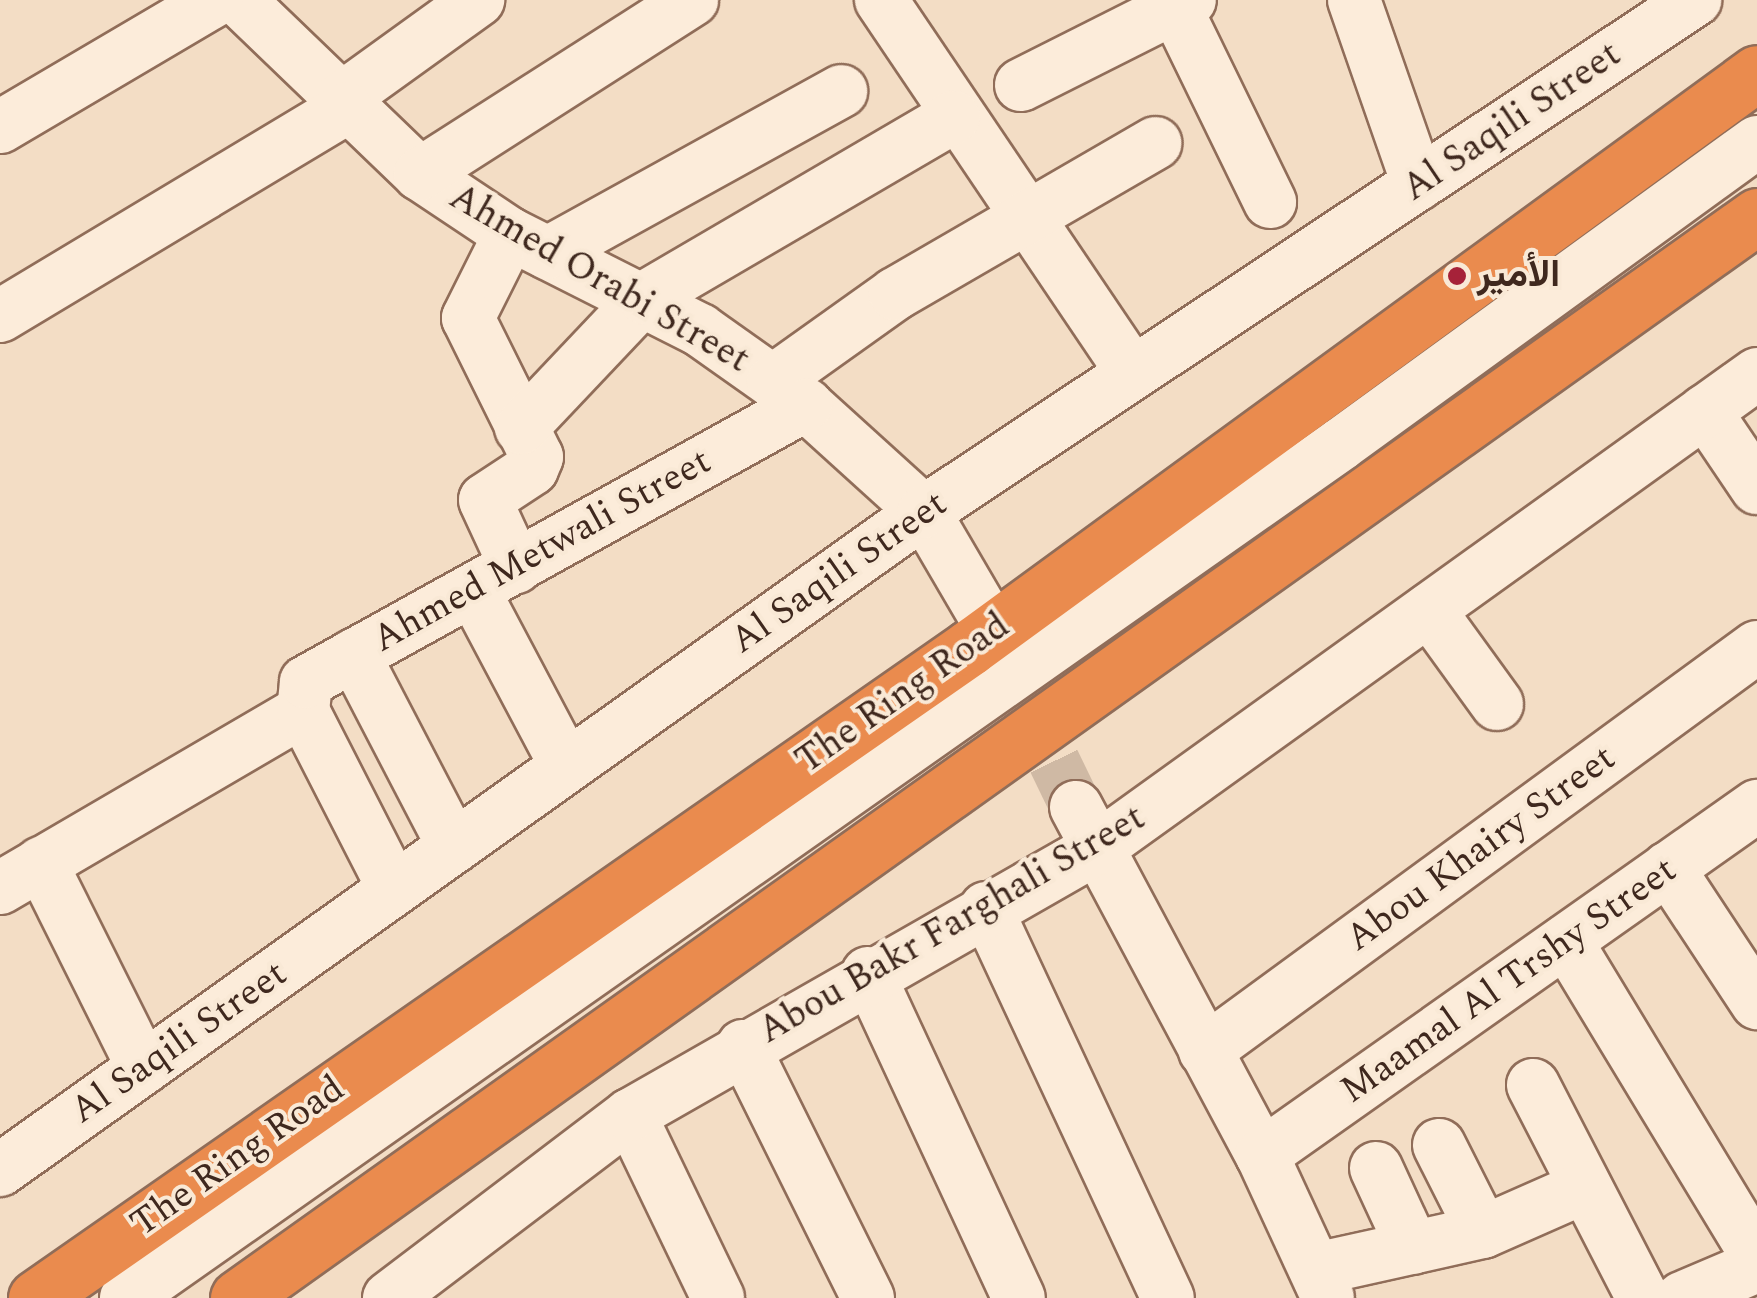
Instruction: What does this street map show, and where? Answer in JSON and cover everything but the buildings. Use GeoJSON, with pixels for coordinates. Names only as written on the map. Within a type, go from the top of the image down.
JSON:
{"type":"FeatureCollection","features":[{"type":"Feature","properties":{"kind":"highway","name":"The Ring Road"},"geometry":{"type":"LineString","coordinates":[[36,1298],[969,648],[1757,73]]}},
{"type":"Feature","properties":{"kind":"highway"},"geometry":{"type":"LineString","coordinates":[[238,1298],[1757,216]]}},
{"type":"Feature","properties":{"kind":"street"},"geometry":{"type":"LineString","coordinates":[[0,316],[342,105],[478,0]]}},
{"type":"Feature","properties":{"kind":"street"},"geometry":{"type":"LineString","coordinates":[[420,174],[692,0]]}},
{"type":"Feature","properties":{"kind":"street"},"geometry":{"type":"LineString","coordinates":[[881,0],[954,117],[1134,373]]}},
{"type":"Feature","properties":{"kind":"street"},"geometry":{"type":"LineString","coordinates":[[1354,0],[1418,184]]}},
{"type":"Feature","properties":{"kind":"street","name":"Al Saqili Street"},"geometry":{"type":"LineString","coordinates":[[2,1162],[144,1068],[924,512],[1695,0]]}},
{"type":"Feature","properties":{"kind":"street"},"geometry":{"type":"LineString","coordinates":[[0,126],[239,2]]}},
{"type":"Feature","properties":{"kind":"street","name":"Ahmed Orabi Street"},"geometry":{"type":"LineString","coordinates":[[239,2],[342,105],[420,174],[529,243],[644,298],[789,393],[924,512],[983,612]]}},
{"type":"Feature","properties":{"kind":"street"},"geometry":{"type":"LineString","coordinates":[[1021,85],[1108,19],[1182,4],[1270,202]]}},
{"type":"Feature","properties":{"kind":"street"},"geometry":{"type":"LineString","coordinates":[[566,766],[494,578],[485,505],[489,492],[536,464],[468,318],[529,243],[840,91]]}},
{"type":"Feature","properties":{"kind":"street"},"geometry":{"type":"LineString","coordinates":[[521,428],[644,298],[954,117]]}},
{"type":"Feature","properties":{"kind":"street"},"geometry":{"type":"LineString","coordinates":[[126,1298],[1342,444],[1757,142]]}},
{"type":"Feature","properties":{"kind":"street","name":"Ahmed Metwali Street"},"geometry":{"type":"LineString","coordinates":[[303,711],[306,682],[494,578],[789,393],[1024,217],[1155,144]]}},
{"type":"Feature","properties":{"kind":"street","name":"Abou Bakr Farghali Street"},"geometry":{"type":"LineString","coordinates":[[389,1298],[630,1114],[868,972],[986,908],[1086,828],[1429,610],[1757,374]]}},
{"type":"Feature","properties":{"kind":"street"},"geometry":{"type":"LineString","coordinates":[[1705,412],[1757,488]]}},
{"type":"Feature","properties":{"kind":"street"},"geometry":{"type":"LineString","coordinates":[[1429,610],[1497,704]]}},
{"type":"Feature","properties":{"kind":"street","name":"Abou Khairy Street"},"geometry":{"type":"LineString","coordinates":[[1205,1050],[1757,647]]}},
{"type":"Feature","properties":{"kind":"street"},"geometry":{"type":"LineString","coordinates":[[354,655],[454,847]]}},
{"type":"Feature","properties":{"kind":"street"},"geometry":{"type":"LineString","coordinates":[[144,1068],[20,876],[303,711],[394,889]]}},
{"type":"Feature","properties":{"kind":"street","name":"Maamal Al Trshy Street"},"geometry":{"type":"LineString","coordinates":[[1262,1155],[1757,806]]}},
{"type":"Feature","properties":{"kind":"street"},"geometry":{"type":"LineString","coordinates":[[1086,828],[1262,1155],[1322,1284],[1413,1248],[1483,1232],[1586,1187]]}},
{"type":"Feature","properties":{"kind":"street"},"geometry":{"type":"LineString","coordinates":[[1668,868],[1757,1003]]}},
{"type":"Feature","properties":{"kind":"street"},"geometry":{"type":"LineString","coordinates":[[986,908],[1168,1298]]}},
{"type":"Feature","properties":{"kind":"street"},"geometry":{"type":"LineString","coordinates":[[1566,941],[1757,1257]]}},
{"type":"Feature","properties":{"kind":"street"},"geometry":{"type":"LineString","coordinates":[[868,972],[1019,1298]]}},
{"type":"Feature","properties":{"kind":"street"},"geometry":{"type":"LineString","coordinates":[[743,1046],[868,1298]]}},
{"type":"Feature","properties":{"kind":"street"},"geometry":{"type":"LineString","coordinates":[[1532,1085],[1643,1298]]}},
{"type":"Feature","properties":{"kind":"street"},"geometry":{"type":"LineString","coordinates":[[630,1114],[718,1298]]}},
{"type":"Feature","properties":{"kind":"street"},"geometry":{"type":"LineString","coordinates":[[1439,1144],[1483,1232]]}},
{"type":"Feature","properties":{"kind":"street"},"geometry":{"type":"LineString","coordinates":[[1376,1168],[1413,1248]]}},
{"type":"Feature","properties":{"kind":"street"},"geometry":{"type":"LineString","coordinates":[[1682,1298],[1757,1266]]}},
{"type":"Feature","properties":{"kind":"tunnel"},"geometry":{"type":"LineString","coordinates":[[1020,691],[1076,807]]}},
{"type":"Feature","properties":{"kind":"place","name":"الأمير"},"geometry":{"type":"Point","coordinates":[1457,276]}}]}
